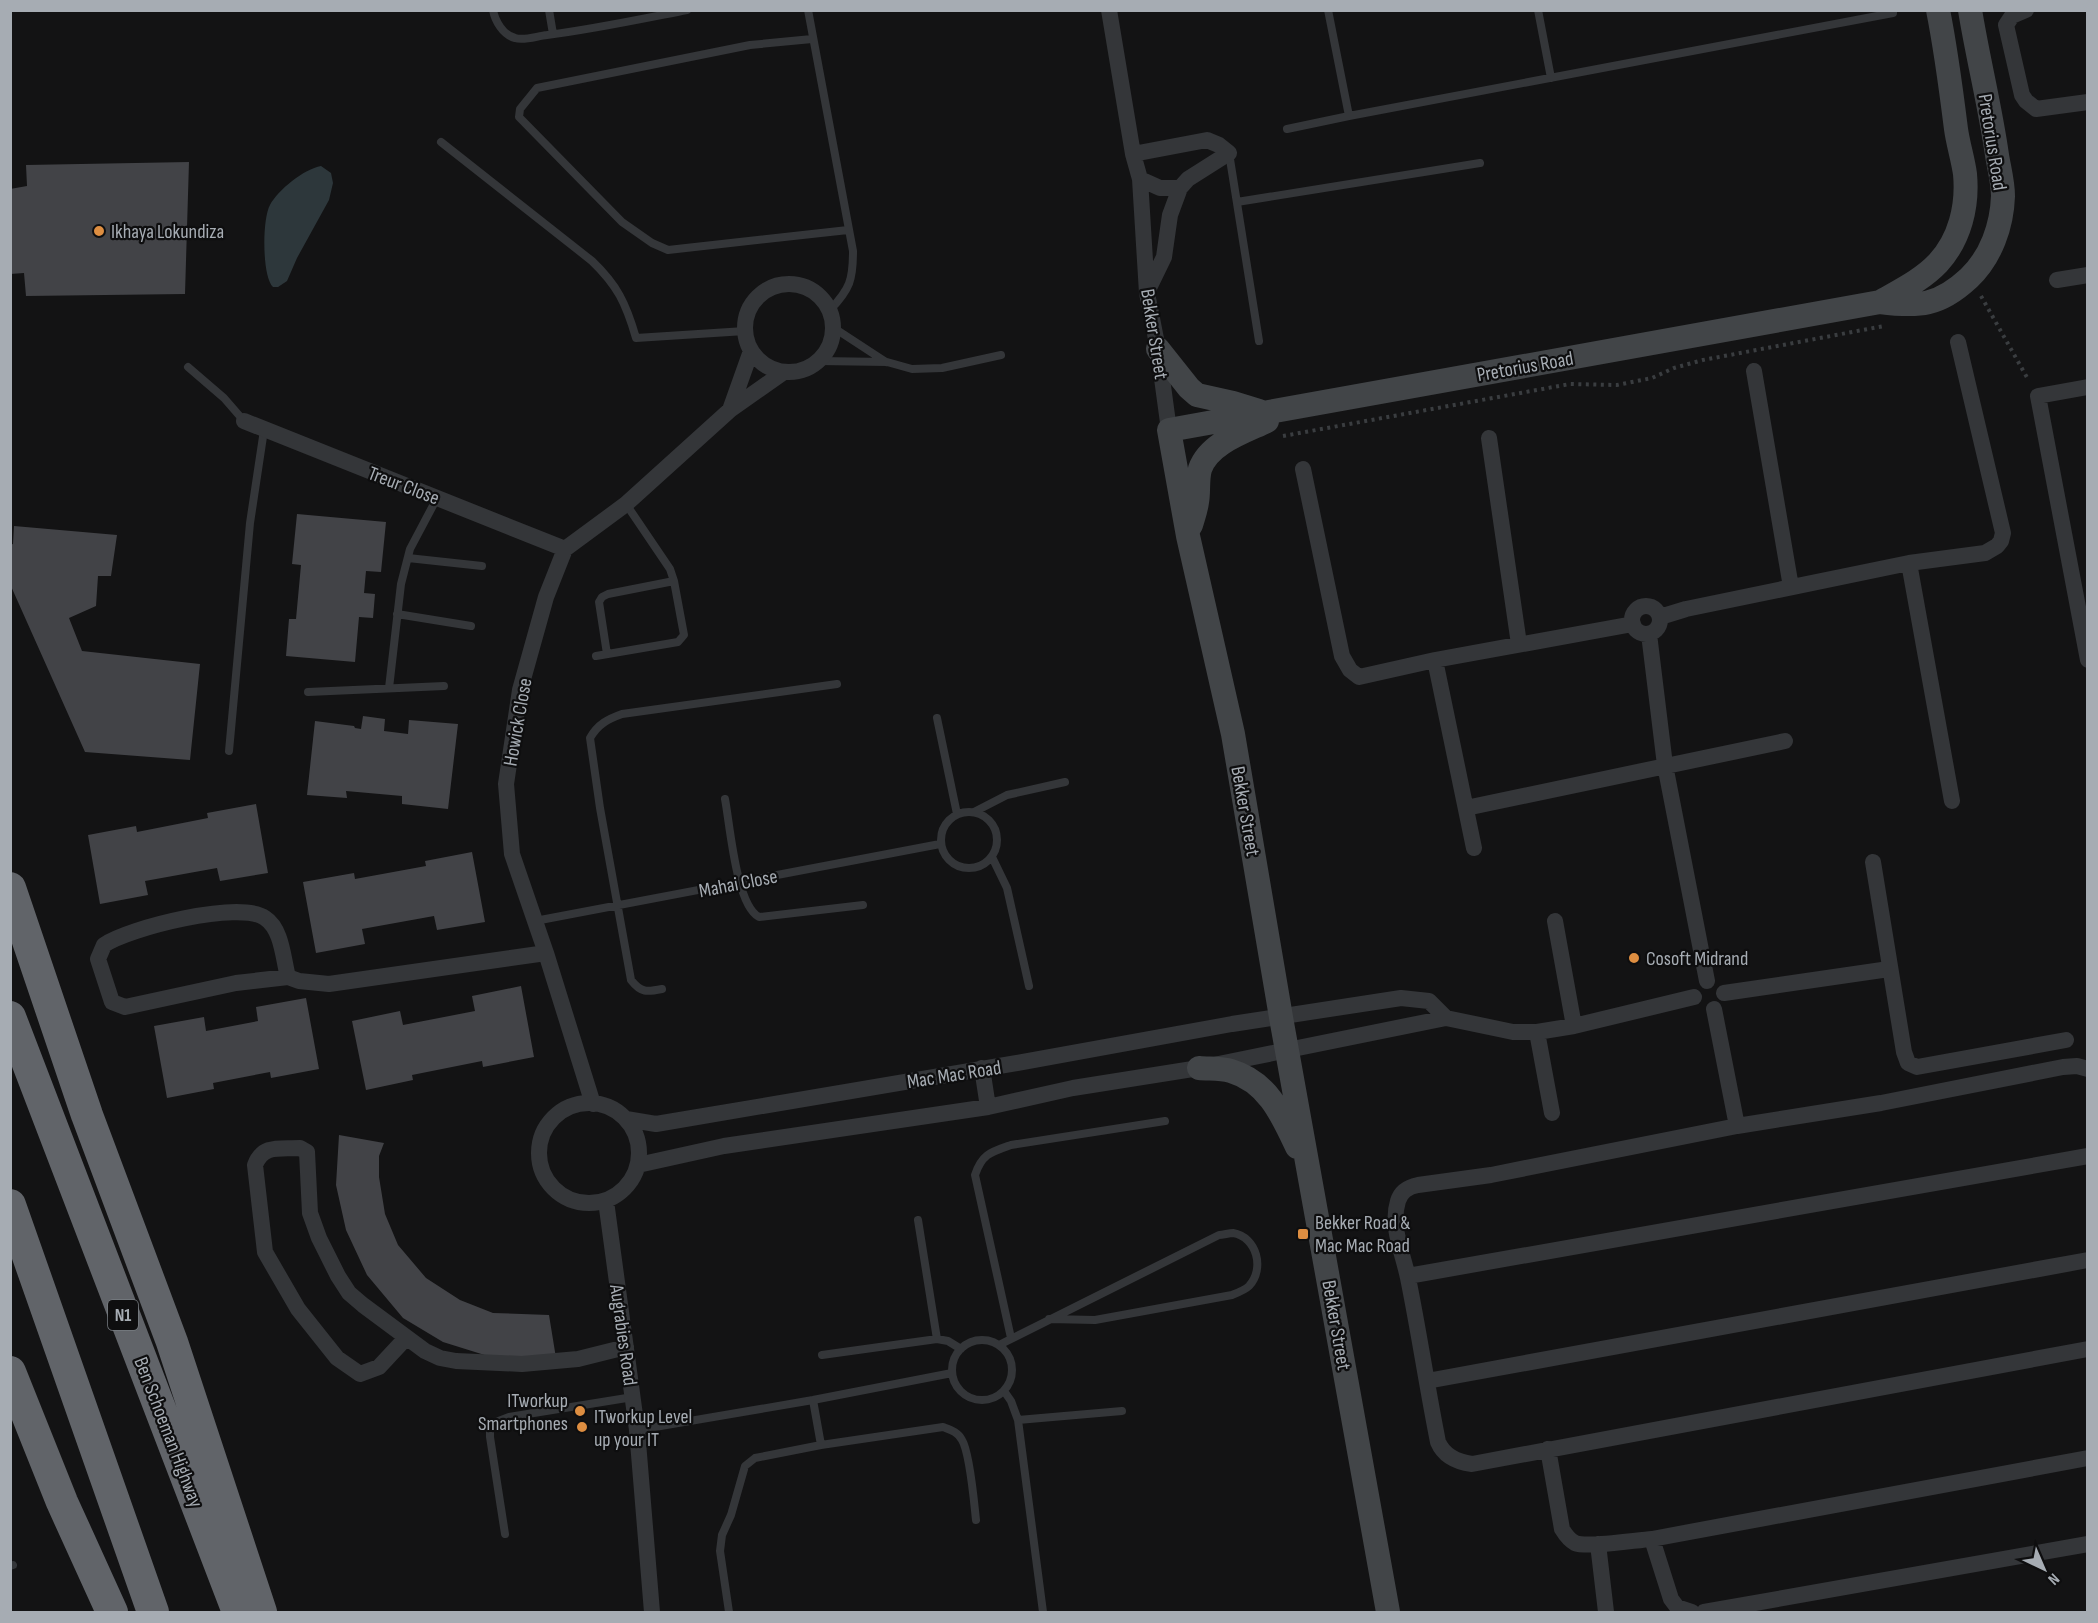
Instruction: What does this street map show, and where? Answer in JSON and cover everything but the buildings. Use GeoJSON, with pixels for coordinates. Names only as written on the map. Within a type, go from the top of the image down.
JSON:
{"type":"FeatureCollection","features":[{"type":"Feature","properties":{"kind":"highway"},"geometry":{"type":"LineString","coordinates":[[10,888],[87,1115]]}},
{"type":"Feature","properties":{"kind":"highway"},"geometry":{"type":"LineString","coordinates":[[10,910],[172,1342],[261,1612]]}},
{"type":"Feature","properties":{"kind":"highway","name":"Ben Schoeman Highway"},"geometry":{"type":"LineString","coordinates":[[10,1017],[238,1612]]}},
{"type":"Feature","properties":{"kind":"highway"},"geometry":{"type":"LineString","coordinates":[[10,1205],[153,1612]]}},
{"type":"Feature","properties":{"kind":"highway"},"geometry":{"type":"LineString","coordinates":[[10,1371],[62,1502],[112,1612]]}},
{"type":"Feature","properties":{"kind":"street","name":"Bekker Street"},"geometry":{"type":"LineString","coordinates":[[1109,10],[1140,179],[1147,292],[1158,349],[1169,430],[1188,536],[1233,734],[1281,1017],[1388,1612]]}},
{"type":"Feature","properties":{"kind":"street","name":"Pretorius Road"},"geometry":{"type":"LineString","coordinates":[[1880,302],[1914,282],[1937,264],[1957,232],[1966,200],[1965,172],[1956,132],[1948,64],[1938,10]]}},
{"type":"Feature","properties":{"kind":"street","name":"Pretorius Road"},"geometry":{"type":"LineString","coordinates":[[1169,430],[1880,302],[1907,305],[1930,303],[1962,284],[1982,264],[1990,252],[1998,229],[2002,196],[1995,137],[1970,10]]}},
{"type":"Feature","properties":{"kind":"street"},"geometry":{"type":"LineString","coordinates":[[2026,10],[2012,16],[2006,25],[2022,95],[2026,101],[2036,109],[2088,102]]}},
{"type":"Feature","properties":{"kind":"street"},"geometry":{"type":"LineString","coordinates":[[1134,154],[1207,140],[1220,145],[1229,153],[1188,179],[1180,188],[1170,215],[1164,257],[1147,292]]}},
{"type":"Feature","properties":{"kind":"street"},"geometry":{"type":"LineString","coordinates":[[1140,179],[1160,188],[1180,188]]}},
{"type":"Feature","properties":{"kind":"street"},"geometry":{"type":"LineString","coordinates":[[2057,280],[2088,274]]}},
{"type":"Feature","properties":{"kind":"street"},"geometry":{"type":"LineString","coordinates":[[779,284],[800,284],[818,293],[830,309],[834,328],[830,346],[819,361],[803,370],[784,372],[766,366],[751,351],[745,331],[748,310],[760,294],[779,284]]}},
{"type":"Feature","properties":{"kind":"street"},"geometry":{"type":"LineString","coordinates":[[1660,617],[1686,609],[1909,563],[1984,553],[1997,546],[2001,541],[2002,533],[1958,342]]}},
{"type":"Feature","properties":{"kind":"street"},"geometry":{"type":"LineString","coordinates":[[1158,349],[1197,395],[1264,413]]}},
{"type":"Feature","properties":{"kind":"street"},"geometry":{"type":"LineString","coordinates":[[730,410],[751,351]]}},
{"type":"Feature","properties":{"kind":"street"},"geometry":{"type":"LineString","coordinates":[[1754,371],[1791,588]]}},
{"type":"Feature","properties":{"kind":"street"},"geometry":{"type":"LineString","coordinates":[[565,549],[626,504],[730,410],[784,372]]}},
{"type":"Feature","properties":{"kind":"street"},"geometry":{"type":"LineString","coordinates":[[2088,387],[2038,396],[2088,660]]}},
{"type":"Feature","properties":{"kind":"street"},"geometry":{"type":"LineString","coordinates":[[1188,536],[1197,502],[1199,472],[1203,462],[1213,450],[1288,409]]}},
{"type":"Feature","properties":{"kind":"street","name":"Treur Close"},"geometry":{"type":"LineString","coordinates":[[244,421],[565,549]]}},
{"type":"Feature","properties":{"kind":"street"},"geometry":{"type":"LineString","coordinates":[[1489,438],[1519,644]]}},
{"type":"Feature","properties":{"kind":"street"},"geometry":{"type":"LineString","coordinates":[[1303,470],[1342,656],[1350,670],[1359,677],[1435,660],[1633,624]]}},
{"type":"Feature","properties":{"kind":"street","name":"Howick Close"},"geometry":{"type":"LineString","coordinates":[[565,549],[546,597],[520,690],[506,784],[512,854],[546,953],[593,1104]]}},
{"type":"Feature","properties":{"kind":"street"},"geometry":{"type":"LineString","coordinates":[[1909,563],[1952,801]]}},
{"type":"Feature","properties":{"kind":"street"},"geometry":{"type":"LineString","coordinates":[[1646,606],[1653,608],[1660,617],[1658,629],[1649,634],[1641,633],[1633,624],[1635,612],[1646,606]]}},
{"type":"Feature","properties":{"kind":"street"},"geometry":{"type":"LineString","coordinates":[[1649,634],[1665,765],[1707,981]]}},
{"type":"Feature","properties":{"kind":"street"},"geometry":{"type":"LineString","coordinates":[[1435,660],[1474,848]]}},
{"type":"Feature","properties":{"kind":"street"},"geometry":{"type":"LineString","coordinates":[[1466,808],[1785,741]]}},
{"type":"Feature","properties":{"kind":"street"},"geometry":{"type":"LineString","coordinates":[[1873,862],[1906,1061],[1917,1067],[2066,1040]]}},
{"type":"Feature","properties":{"kind":"street"},"geometry":{"type":"LineString","coordinates":[[288,977],[276,929],[265,917],[255,913],[208,914],[133,931],[104,945],[98,959],[112,1002],[125,1007],[236,983],[288,977],[299,981],[329,984],[546,953]]}},
{"type":"Feature","properties":{"kind":"street"},"geometry":{"type":"LineString","coordinates":[[1555,921],[1574,1026]]}},
{"type":"Feature","properties":{"kind":"street"},"geometry":{"type":"LineString","coordinates":[[1724,993],[1889,969]]}},
{"type":"Feature","properties":{"kind":"street"},"geometry":{"type":"LineString","coordinates":[[1707,981],[1716,983],[1724,993],[1719,1006],[1714,1009],[1701,1008],[1696,1004],[1694,997],[1698,985],[1707,981]]}},
{"type":"Feature","properties":{"kind":"street"},"geometry":{"type":"LineString","coordinates":[[1446,1018],[1513,1032],[1537,1032],[1574,1026],[1694,997]]}},
{"type":"Feature","properties":{"kind":"street","name":"Mac Mac Road"},"geometry":{"type":"LineString","coordinates":[[626,1119],[656,1124],[1401,998],[1429,1001],[1446,1018]]}},
{"type":"Feature","properties":{"kind":"street"},"geometry":{"type":"LineString","coordinates":[[1714,1009],[1737,1126]]}},
{"type":"Feature","properties":{"kind":"street","name":"Mac Mac Road"},"geometry":{"type":"LineString","coordinates":[[638,1165],[724,1146],[988,1107],[1073,1088],[1198,1068],[1446,1018]]}},
{"type":"Feature","properties":{"kind":"street"},"geometry":{"type":"LineString","coordinates":[[1537,1032],[1552,1113]]}},
{"type":"Feature","properties":{"kind":"street"},"geometry":{"type":"LineString","coordinates":[[2088,1069],[2077,1066],[2063,1067],[1881,1103],[1737,1126],[1491,1175],[1410,1187],[1400,1196],[1396,1213],[1398,1238],[1408,1276],[1438,1442],[1444,1452],[1451,1457],[1472,1464],[2088,1349]]}},
{"type":"Feature","properties":{"kind":"street"},"geometry":{"type":"LineString","coordinates":[[982,1068],[988,1107]]}},
{"type":"Feature","properties":{"kind":"street"},"geometry":{"type":"LineString","coordinates":[[1198,1068],[1229,1070],[1261,1087],[1278,1107],[1309,1170]]}},
{"type":"Feature","properties":{"kind":"street"},"geometry":{"type":"LineString","coordinates":[[581,1104],[593,1104],[613,1109],[626,1119],[635,1133],[639,1149],[638,1165],[631,1180],[620,1193],[606,1201],[590,1204],[573,1201],[558,1194],[547,1182],[540,1166],[538,1150],[542,1134],[552,1119],[565,1109],[581,1104]]}},
{"type":"Feature","properties":{"kind":"street"},"geometry":{"type":"LineString","coordinates":[[406,1338],[379,1368],[360,1374],[337,1358],[298,1309],[265,1252],[255,1165],[258,1156],[264,1150],[300,1148],[307,1152],[310,1213],[319,1238],[338,1276],[349,1293],[406,1338],[440,1358],[456,1361],[522,1364],[578,1359],[626,1347]]}},
{"type":"Feature","properties":{"kind":"street"},"geometry":{"type":"LineString","coordinates":[[1408,1276],[2088,1156]]}},
{"type":"Feature","properties":{"kind":"street","name":"Augrabies Road"},"geometry":{"type":"LineString","coordinates":[[606,1201],[637,1430],[652,1612]]}},
{"type":"Feature","properties":{"kind":"street"},"geometry":{"type":"LineString","coordinates":[[1427,1381],[2088,1260]]}},
{"type":"Feature","properties":{"kind":"street"},"geometry":{"type":"LineString","coordinates":[[1548,1449],[1562,1529],[1568,1538],[1576,1543],[1598,1544],[1652,1539],[2088,1458]]}},
{"type":"Feature","properties":{"kind":"street"},"geometry":{"type":"LineString","coordinates":[[1652,1539],[1671,1599],[1677,1607],[1692,1612]]}},
{"type":"Feature","properties":{"kind":"street"},"geometry":{"type":"LineString","coordinates":[[1598,1544],[1606,1612]]}},
{"type":"Feature","properties":{"kind":"street"},"geometry":{"type":"LineString","coordinates":[[1704,1612],[2088,1544]]}},
{"type":"Feature","properties":{"kind":"lane"},"geometry":{"type":"LineString","coordinates":[[493,10],[494,18],[500,27],[512,38],[517,39],[687,10]]}},
{"type":"Feature","properties":{"kind":"lane"},"geometry":{"type":"LineString","coordinates":[[549,10],[553,34]]}},
{"type":"Feature","properties":{"kind":"lane"},"geometry":{"type":"LineString","coordinates":[[808,10],[853,251],[851,282],[844,295],[830,309]]}},
{"type":"Feature","properties":{"kind":"lane"},"geometry":{"type":"LineString","coordinates":[[1328,10],[1349,116]]}},
{"type":"Feature","properties":{"kind":"lane"},"geometry":{"type":"LineString","coordinates":[[1538,10],[1551,78]]}},
{"type":"Feature","properties":{"kind":"lane"},"geometry":{"type":"LineString","coordinates":[[1287,129],[1893,13],[1893,10]]}},
{"type":"Feature","properties":{"kind":"lane"},"geometry":{"type":"LineString","coordinates":[[812,39],[750,45],[537,88],[520,109],[519,117],[622,222],[652,243],[668,250],[848,230]]}},
{"type":"Feature","properties":{"kind":"lane"},"geometry":{"type":"LineString","coordinates":[[441,142],[610,278],[628,311],[636,338],[745,331]]}},
{"type":"Feature","properties":{"kind":"lane"},"geometry":{"type":"LineString","coordinates":[[1229,153],[1258,340]]}},
{"type":"Feature","properties":{"kind":"lane"},"geometry":{"type":"LineString","coordinates":[[1237,202],[1480,163]]}},
{"type":"Feature","properties":{"kind":"lane"},"geometry":{"type":"LineString","coordinates":[[834,328],[886,362]]}},
{"type":"Feature","properties":{"kind":"lane"},"geometry":{"type":"LineString","coordinates":[[819,361],[886,362],[912,369],[942,368],[1000,356]]}},
{"type":"Feature","properties":{"kind":"lane"},"geometry":{"type":"LineString","coordinates":[[188,367],[224,399],[244,421]]}},
{"type":"Feature","properties":{"kind":"lane"},"geometry":{"type":"LineString","coordinates":[[229,751],[250,523],[264,430]]}},
{"type":"Feature","properties":{"kind":"lane"},"geometry":{"type":"LineString","coordinates":[[389,688],[400,584],[410,549],[437,498]]}},
{"type":"Feature","properties":{"kind":"lane"},"geometry":{"type":"LineString","coordinates":[[596,656],[678,642],[684,635],[670,569],[626,504]]}},
{"type":"Feature","properties":{"kind":"lane"},"geometry":{"type":"LineString","coordinates":[[408,558],[482,566]]}},
{"type":"Feature","properties":{"kind":"lane"},"geometry":{"type":"LineString","coordinates":[[607,654],[599,602],[602,597],[674,580]]}},
{"type":"Feature","properties":{"kind":"lane"},"geometry":{"type":"LineString","coordinates":[[397,614],[471,626]]}},
{"type":"Feature","properties":{"kind":"lane"},"geometry":{"type":"LineString","coordinates":[[662,989],[646,992],[638,989],[631,980],[590,738],[605,721],[622,714],[837,684]]}},
{"type":"Feature","properties":{"kind":"lane"},"geometry":{"type":"LineString","coordinates":[[308,692],[444,686]]}},
{"type":"Feature","properties":{"kind":"lane"},"geometry":{"type":"LineString","coordinates":[[937,718],[957,814]]}},
{"type":"Feature","properties":{"kind":"lane"},"geometry":{"type":"LineString","coordinates":[[974,812],[1007,795],[1065,782]]}},
{"type":"Feature","properties":{"kind":"lane"},"geometry":{"type":"LineString","coordinates":[[725,799],[739,883],[749,910],[759,917],[863,905]]}},
{"type":"Feature","properties":{"kind":"lane"},"geometry":{"type":"LineString","coordinates":[[974,812],[985,816],[993,824],[997,835],[997,846],[992,856],[984,864],[974,868],[963,868],[952,864],[944,855],[940,844],[944,827],[957,814],[974,812]]}},
{"type":"Feature","properties":{"kind":"lane","name":"Mahai Close"},"geometry":{"type":"LineString","coordinates":[[535,921],[940,844]]}},
{"type":"Feature","properties":{"kind":"lane"},"geometry":{"type":"LineString","coordinates":[[992,856],[1007,888],[1029,986]]}},
{"type":"Feature","properties":{"kind":"lane"},"geometry":{"type":"LineString","coordinates":[[1011,1338],[975,1175],[979,1162],[991,1152],[1011,1145],[1165,1121]]}},
{"type":"Feature","properties":{"kind":"lane"},"geometry":{"type":"LineString","coordinates":[[918,1220],[937,1339]]}},
{"type":"Feature","properties":{"kind":"lane"},"geometry":{"type":"LineString","coordinates":[[999,1345],[1049,1319],[1219,1235],[1233,1233],[1246,1239],[1258,1256],[1257,1272],[1248,1286],[1232,1295],[1095,1320],[1049,1319]]}},
{"type":"Feature","properties":{"kind":"lane"},"geometry":{"type":"LineString","coordinates":[[822,1355],[937,1339],[948,1341],[961,1348]]}},
{"type":"Feature","properties":{"kind":"lane"},"geometry":{"type":"LineString","coordinates":[[986,1340],[999,1345],[1008,1354],[1012,1367],[1011,1380],[1004,1391],[992,1398],[979,1400],[966,1395],[957,1386],[952,1373],[954,1360],[961,1348],[973,1342],[986,1340]]}},
{"type":"Feature","properties":{"kind":"lane"},"geometry":{"type":"LineString","coordinates":[[637,1430],[813,1400],[952,1373]]}},
{"type":"Feature","properties":{"kind":"lane"},"geometry":{"type":"LineString","coordinates":[[1004,1391],[1011,1401],[1018,1420],[1043,1612]]}},
{"type":"Feature","properties":{"kind":"lane"},"geometry":{"type":"LineString","coordinates":[[505,1534],[490,1427],[509,1417],[633,1397]]}},
{"type":"Feature","properties":{"kind":"lane"},"geometry":{"type":"LineString","coordinates":[[813,1400],[821,1445]]}},
{"type":"Feature","properties":{"kind":"lane"},"geometry":{"type":"LineString","coordinates":[[1018,1420],[1122,1411]]}},
{"type":"Feature","properties":{"kind":"lane"},"geometry":{"type":"LineString","coordinates":[[729,1612],[720,1551],[722,1535],[731,1515],[746,1466],[755,1458],[821,1445],[943,1427],[954,1431],[963,1440],[976,1520]]}},
{"type":"Feature","properties":{"kind":"path"},"geometry":{"type":"LineString","coordinates":[[1979,293],[2038,396]]}},
{"type":"Feature","properties":{"kind":"path"},"geometry":{"type":"LineString","coordinates":[[1282,436],[1570,384],[1617,385],[1652,378],[1674,368],[1703,360],[1890,325]]}},
{"type":"Feature","properties":{"kind":"shaded area"},"geometry":{"type":"Polygon","coordinates":[[[321,166],[331,173],[333,183],[329,200],[287,281],[278,287],[273,287],[269,281],[264,248],[267,212],[274,199],[292,181],[307,171],[321,166]]]}},
{"type":"Feature","properties":{"kind":"place","name":"Ikhaya Lokundiza"},"geometry":{"type":"Point","coordinates":[99,231]}},
{"type":"Feature","properties":{"kind":"place","name":"Cosoft Midrand"},"geometry":{"type":"Point","coordinates":[1634,958]}},
{"type":"Feature","properties":{"kind":"place","name":"Bekker Road & Mac Mac Road"},"geometry":{"type":"Point","coordinates":[1303,1234]}},
{"type":"Feature","properties":{"kind":"place","name":"ITworkup Smartphones"},"geometry":{"type":"Point","coordinates":[580,1411]}},
{"type":"Feature","properties":{"kind":"place","name":"ITworkup Level up your IT"},"geometry":{"type":"Point","coordinates":[582,1427]}}]}
